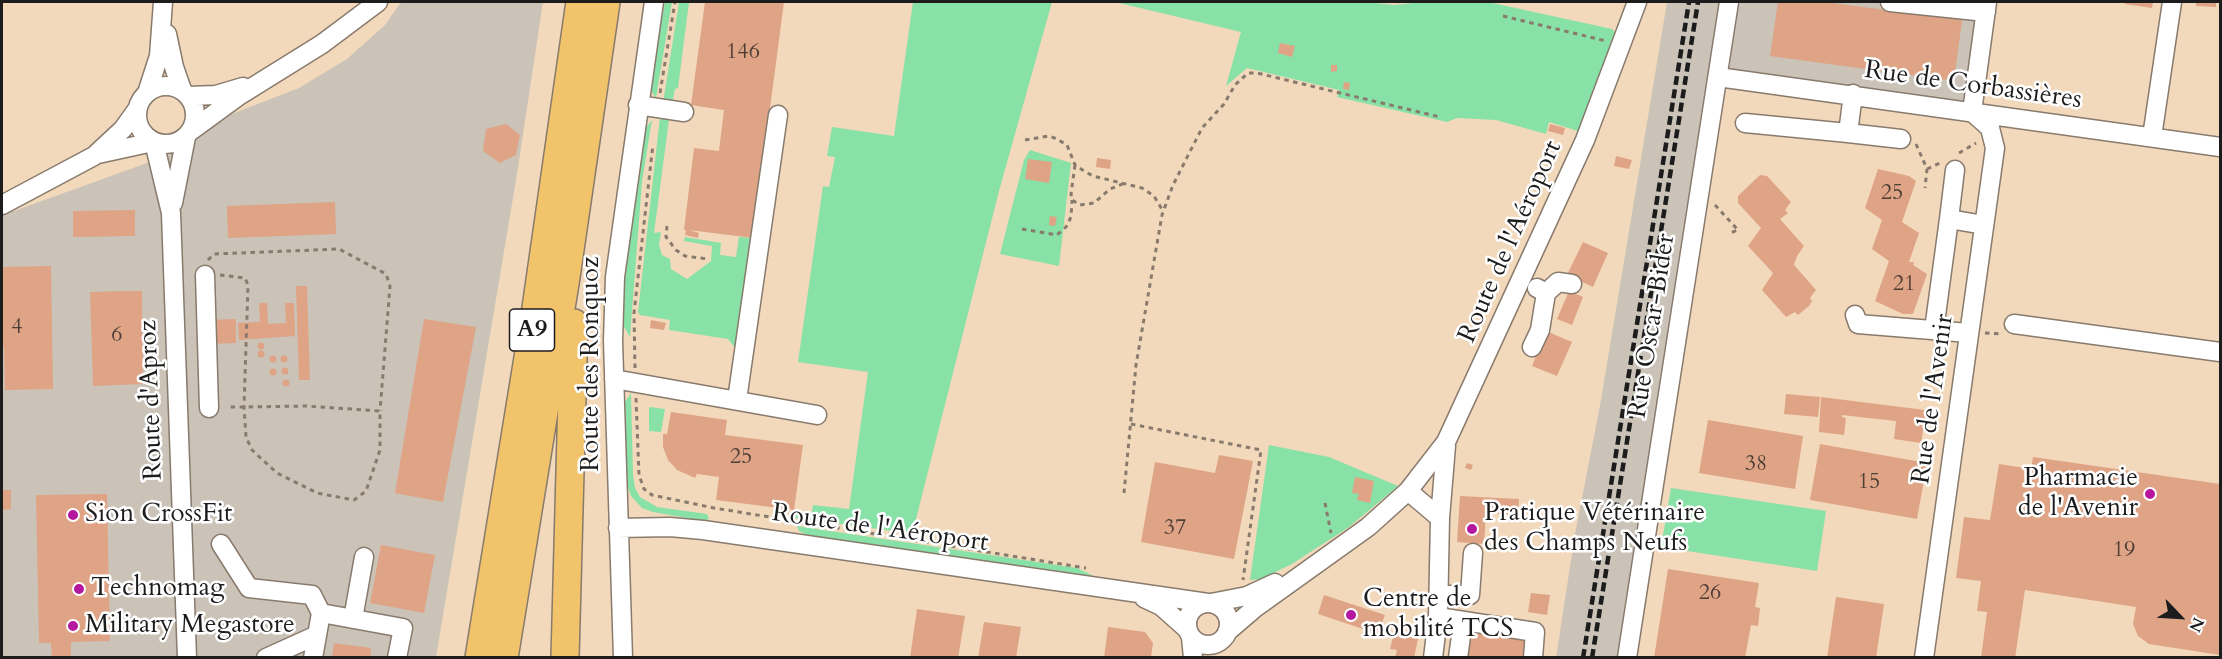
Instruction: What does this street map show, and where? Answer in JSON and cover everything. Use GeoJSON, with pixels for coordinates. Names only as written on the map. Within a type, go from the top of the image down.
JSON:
{"type":"FeatureCollection","features":[{"type":"Feature","properties":{"kind":"highway","name":"A9"},"geometry":{"type":"LineString","coordinates":[[479,657],[535,315],[580,2]]}},
{"type":"Feature","properties":{"kind":"highway","name":"A9"},"geometry":{"type":"LineString","coordinates":[[504,657],[584,160],[606,2]]}},
{"type":"Feature","properties":{"kind":"highway"},"geometry":{"type":"LineString","coordinates":[[565,657],[571,381],[584,160]]}},
{"type":"Feature","properties":{"kind":"highway"},"geometry":{"type":"LineString","coordinates":[[567,613],[573,657]]}},
{"type":"Feature","properties":{"kind":"street"},"geometry":{"type":"LineString","coordinates":[[3,201],[94,156],[153,142],[171,145],[264,79],[322,44],[378,2]]}},
{"type":"Feature","properties":{"kind":"street","name":"Route des Ronquoz"},"geometry":{"type":"LineString","coordinates":[[623,657],[614,380],[615,277],[654,2]]}},
{"type":"Feature","properties":{"kind":"street","name":"Route de l'Aéroport"},"geometry":{"type":"LineString","coordinates":[[1225,635],[1314,564],[1368,527],[1408,492],[1446,442],[1585,140],[1637,2]]}},
{"type":"Feature","properties":{"kind":"street","name":"Rue Oscar-Bider"},"geometry":{"type":"LineString","coordinates":[[1627,657],[1729,2]]}},
{"type":"Feature","properties":{"kind":"street"},"geometry":{"type":"LineString","coordinates":[[1890,2],[1987,7],[1972,112],[1989,128],[1995,148]]}},
{"type":"Feature","properties":{"kind":"street"},"geometry":{"type":"LineString","coordinates":[[2152,137],[2172,2]]}},
{"type":"Feature","properties":{"kind":"street"},"geometry":{"type":"LineString","coordinates":[[164,9],[174,68],[196,116],[189,134]]}},
{"type":"Feature","properties":{"kind":"street"},"geometry":{"type":"LineString","coordinates":[[94,156],[123,129],[142,100],[159,56],[164,9]]}},
{"type":"Feature","properties":{"kind":"street","name":"Rue de Corbassières"},"geometry":{"type":"LineString","coordinates":[[1718,76],[2220,147]]}},
{"type":"Feature","properties":{"kind":"street"},"geometry":{"type":"LineString","coordinates":[[142,100],[164,86],[185,93],[216,95],[264,79]]}},
{"type":"Feature","properties":{"kind":"street"},"geometry":{"type":"LineString","coordinates":[[1848,133],[1852,94]]}},
{"type":"Feature","properties":{"kind":"street"},"geometry":{"type":"LineString","coordinates":[[142,100],[139,127],[153,142]]}},
{"type":"Feature","properties":{"kind":"street"},"geometry":{"type":"LineString","coordinates":[[638,105],[684,112]]}},
{"type":"Feature","properties":{"kind":"street"},"geometry":{"type":"LineString","coordinates":[[737,400],[778,115]]}},
{"type":"Feature","properties":{"kind":"street"},"geometry":{"type":"LineString","coordinates":[[1995,148],[2009,130],[2031,122]]}},
{"type":"Feature","properties":{"kind":"street"},"geometry":{"type":"LineString","coordinates":[[1745,123],[1908,141]]}},
{"type":"Feature","properties":{"kind":"street","name":"Route d'Aproz"},"geometry":{"type":"LineString","coordinates":[[171,213],[189,134]]}},
{"type":"Feature","properties":{"kind":"street","name":"Route d'Aproz"},"geometry":{"type":"LineString","coordinates":[[153,142],[171,213],[186,657]]}},
{"type":"Feature","properties":{"kind":"street","name":"Rue de l'Avenir"},"geometry":{"type":"LineString","coordinates":[[1924,657],[1977,333],[1984,225],[1995,148]]}},
{"type":"Feature","properties":{"kind":"street"},"geometry":{"type":"LineString","coordinates":[[1934,330],[1955,170]]}},
{"type":"Feature","properties":{"kind":"street"},"geometry":{"type":"LineString","coordinates":[[1948,219],[1984,225]]}},
{"type":"Feature","properties":{"kind":"street"},"geometry":{"type":"LineString","coordinates":[[206,274],[209,408]]}},
{"type":"Feature","properties":{"kind":"street"},"geometry":{"type":"LineString","coordinates":[[1521,281],[1546,293]]}},
{"type":"Feature","properties":{"kind":"street"},"geometry":{"type":"LineString","coordinates":[[1532,347],[1540,330],[1546,293],[1558,282],[1572,284]]}},
{"type":"Feature","properties":{"kind":"street"},"geometry":{"type":"LineString","coordinates":[[1855,315],[1858,324],[1977,333]]}},
{"type":"Feature","properties":{"kind":"street"},"geometry":{"type":"LineString","coordinates":[[2013,330],[2220,352]]}},
{"type":"Feature","properties":{"kind":"street"},"geometry":{"type":"LineString","coordinates":[[614,380],[817,415]]}},
{"type":"Feature","properties":{"kind":"street"},"geometry":{"type":"LineString","coordinates":[[1433,657],[1438,617],[1440,518],[1446,442]]}},
{"type":"Feature","properties":{"kind":"street"},"geometry":{"type":"LineString","coordinates":[[1408,492],[1440,518]]}},
{"type":"Feature","properties":{"kind":"street","name":"Route de l'Aéroport"},"geometry":{"type":"LineString","coordinates":[[618,528],[670,527],[703,530],[982,569],[1134,594],[1209,603],[1247,596],[1314,564]]}},
{"type":"Feature","properties":{"kind":"street"},"geometry":{"type":"LineString","coordinates":[[221,544],[249,588],[312,595],[321,613],[313,657]]}},
{"type":"Feature","properties":{"kind":"street"},"geometry":{"type":"LineString","coordinates":[[1439,595],[1470,595],[1473,553]]}},
{"type":"Feature","properties":{"kind":"street"},"geometry":{"type":"LineString","coordinates":[[353,619],[364,557]]}},
{"type":"Feature","properties":{"kind":"street","name":"Route de l'Aéroport"},"geometry":{"type":"LineString","coordinates":[[1134,594],[1161,606],[1190,634]]}},
{"type":"Feature","properties":{"kind":"street"},"geometry":{"type":"LineString","coordinates":[[1193,657],[1188,618],[1195,607],[1209,603],[1226,614],[1225,635],[1216,657]]}},
{"type":"Feature","properties":{"kind":"street"},"geometry":{"type":"LineString","coordinates":[[321,613],[403,628],[397,657]]}},
{"type":"Feature","properties":{"kind":"street"},"geometry":{"type":"LineString","coordinates":[[1438,617],[1535,632],[1533,657]]}},
{"type":"Feature","properties":{"kind":"street"},"geometry":{"type":"LineString","coordinates":[[1458,657],[1463,621]]}},
{"type":"Feature","properties":{"kind":"street"},"geometry":{"type":"LineString","coordinates":[[1190,634],[1207,644],[1225,635]]}},
{"type":"Feature","properties":{"kind":"street"},"geometry":{"type":"LineString","coordinates":[[266,657],[317,635]]}},
{"type":"Feature","properties":{"kind":"path"},"geometry":{"type":"LineString","coordinates":[[675,2],[658,108],[634,314],[639,475],[645,489],[652,495],[714,508],[1084,566],[1091,571]]}},
{"type":"Feature","properties":{"kind":"path"},"geometry":{"type":"LineString","coordinates":[[1503,16],[1622,44]]}},
{"type":"Feature","properties":{"kind":"path"},"geometry":{"type":"LineString","coordinates":[[1124,493],[1136,365],[1163,212],[1173,184],[1202,128],[1248,73],[1440,117]]}},
{"type":"Feature","properties":{"kind":"path"},"geometry":{"type":"LineString","coordinates":[[1022,229],[1057,235],[1066,226],[1072,200],[1075,165],[1067,145],[1057,139],[1049,136],[1025,140]]}},
{"type":"Feature","properties":{"kind":"path"},"geometry":{"type":"LineString","coordinates":[[1908,141],[1927,169],[1925,188]]}},
{"type":"Feature","properties":{"kind":"path"},"geometry":{"type":"LineString","coordinates":[[1075,165],[1093,176],[1127,182],[1142,188],[1154,196],[1163,212]]}},
{"type":"Feature","properties":{"kind":"path"},"geometry":{"type":"LineString","coordinates":[[1072,200],[1086,206],[1110,189],[1127,182]]}},
{"type":"Feature","properties":{"kind":"path"},"geometry":{"type":"LineString","coordinates":[[1710,200],[1738,230],[1730,233]]}},
{"type":"Feature","properties":{"kind":"path"},"geometry":{"type":"LineString","coordinates":[[667,226],[666,237],[676,250],[685,256],[708,259]]}},
{"type":"Feature","properties":{"kind":"path"},"geometry":{"type":"LineString","coordinates":[[339,249],[386,274],[390,286],[380,411],[380,450],[366,491],[354,500],[317,493],[277,473],[252,450],[246,437],[244,407],[248,285],[245,278],[206,274],[206,263],[214,254],[339,249]]}},
{"type":"Feature","properties":{"kind":"path"},"geometry":{"type":"LineString","coordinates":[[1977,333],[2013,330]]}},
{"type":"Feature","properties":{"kind":"path"},"geometry":{"type":"LineString","coordinates":[[244,407],[306,406],[380,411]]}},
{"type":"Feature","properties":{"kind":"path"},"geometry":{"type":"LineString","coordinates":[[1131,424],[1261,450],[1243,584]]}},
{"type":"Feature","properties":{"kind":"path"},"geometry":{"type":"LineString","coordinates":[[1325,503],[1335,550]]}},
{"type":"Feature","properties":{"kind":"shaded area"},"geometry":{"type":"Polygon","coordinates":[[[401,2],[543,2],[517,174],[436,657],[2,658],[2,205],[14,211],[172,154],[232,114],[299,88],[347,59],[385,25],[401,2]]]}},
{"type":"Feature","properties":{"kind":"shaded area"},"geometry":{"type":"Polygon","coordinates":[[[1667,2],[1995,2],[1981,113],[1718,77],[1627,657],[1556,658],[1575,534],[1601,400],[1667,2]]]}},
{"type":"Feature","properties":{"kind":"green space"},"geometry":{"type":"Polygon","coordinates":[[[665,2],[672,2],[656,98],[651,91],[651,84],[665,2]]]}},
{"type":"Feature","properties":{"kind":"green space"},"geometry":{"type":"Polygon","coordinates":[[[679,2],[689,2],[678,88],[675,89],[672,104],[663,103],[679,2]]]}},
{"type":"Feature","properties":{"kind":"green space"},"geometry":{"type":"Polygon","coordinates":[[[913,2],[1052,2],[999,191],[914,527],[915,534],[795,518],[796,513],[812,512],[813,505],[849,509],[868,372],[798,362],[823,186],[829,187],[835,157],[827,156],[832,127],[894,136],[913,2]]]}},
{"type":"Feature","properties":{"kind":"green space"},"geometry":{"type":"Polygon","coordinates":[[[1115,2],[1367,2],[1394,5],[1422,2],[1488,2],[1612,29],[1616,33],[1581,132],[1549,122],[1546,134],[1496,120],[1457,118],[1447,122],[1337,97],[1339,90],[1247,68],[1226,86],[1241,32],[1115,2]]]}},
{"type":"Feature","properties":{"kind":"green space"},"geometry":{"type":"Polygon","coordinates":[[[660,117],[669,120],[654,233],[661,232],[659,245],[662,255],[670,259],[671,269],[687,279],[711,261],[712,246],[684,241],[685,237],[721,243],[720,255],[736,257],[739,237],[753,238],[737,350],[728,339],[669,330],[670,320],[640,315],[638,312],[660,117]]]}},
{"type":"Feature","properties":{"kind":"green space"},"geometry":{"type":"Polygon","coordinates":[[[652,120],[642,182],[630,337],[623,325],[625,263],[644,130],[652,120]]]}},
{"type":"Feature","properties":{"kind":"green space"},"geometry":{"type":"Polygon","coordinates":[[[1030,150],[1071,163],[1059,266],[1000,254],[1024,160],[1030,150]]]}},
{"type":"Feature","properties":{"kind":"green space"},"geometry":{"type":"Polygon","coordinates":[[[631,393],[633,475],[635,488],[640,497],[657,507],[707,514],[709,519],[704,521],[653,512],[642,508],[631,496],[627,485],[625,402],[631,393]]]}},
{"type":"Feature","properties":{"kind":"green space"},"geometry":{"type":"Polygon","coordinates":[[[649,407],[665,409],[661,432],[649,431],[649,407]]]}},
{"type":"Feature","properties":{"kind":"green space"},"geometry":{"type":"Polygon","coordinates":[[[1269,445],[1329,457],[1398,486],[1349,527],[1292,564],[1261,579],[1250,580],[1269,445]]]}},
{"type":"Feature","properties":{"kind":"green space"},"geometry":{"type":"Polygon","coordinates":[[[1671,488],[1826,511],[1817,571],[1661,547],[1671,488]]]}},
{"type":"Feature","properties":{"kind":"green space"},"geometry":{"type":"Polygon","coordinates":[[[797,526],[1077,568],[1094,576],[809,536],[799,531],[797,526]]]}},
{"type":"Feature","properties":{"kind":"building"},"geometry":{"type":"Polygon","coordinates":[[[705,2],[784,2],[753,238],[689,230],[699,233],[698,238],[685,235],[694,148],[719,151],[724,110],[691,105],[705,2]]]}},
{"type":"Feature","properties":{"kind":"building"},"geometry":{"type":"Polygon","coordinates":[[[1778,2],[1825,2],[1962,20],[1954,81],[1770,56],[1778,2]]]}},
{"type":"Feature","properties":{"kind":"building"},"geometry":{"type":"Polygon","coordinates":[[[2125,2],[2153,2],[2152,8],[2125,4],[2125,2]]]}},
{"type":"Feature","properties":{"kind":"building"},"geometry":{"type":"Polygon","coordinates":[[[2196,2],[2216,2],[2216,7],[2196,6],[2196,2]]]}},
{"type":"Feature","properties":{"kind":"building"},"geometry":{"type":"Polygon","coordinates":[[[1280,43],[1295,46],[1292,57],[1278,53],[1280,43]]]}},
{"type":"Feature","properties":{"kind":"building"},"geometry":{"type":"Polygon","coordinates":[[[1331,65],[1337,65],[1337,71],[1331,72],[1331,65]]]}},
{"type":"Feature","properties":{"kind":"building"},"geometry":{"type":"Polygon","coordinates":[[[1344,82],[1350,83],[1349,90],[1343,89],[1344,82]]]}},
{"type":"Feature","properties":{"kind":"building"},"geometry":{"type":"Polygon","coordinates":[[[506,124],[520,135],[516,155],[500,163],[483,151],[486,129],[506,124]]]}},
{"type":"Feature","properties":{"kind":"building"},"geometry":{"type":"Polygon","coordinates":[[[1550,124],[1565,128],[1563,135],[1548,131],[1550,124]]]}},
{"type":"Feature","properties":{"kind":"building"},"geometry":{"type":"Polygon","coordinates":[[[1616,156],[1632,160],[1629,169],[1614,166],[1616,156]]]}},
{"type":"Feature","properties":{"kind":"building"},"geometry":{"type":"Polygon","coordinates":[[[1097,158],[1111,160],[1110,169],[1096,167],[1097,158]]]}},
{"type":"Feature","properties":{"kind":"building"},"geometry":{"type":"Polygon","coordinates":[[[1028,159],[1052,162],[1049,183],[1025,179],[1028,159]]]}},
{"type":"Feature","properties":{"kind":"building"},"geometry":{"type":"Polygon","coordinates":[[[1878,169],[1909,176],[1916,181],[1902,222],[1919,233],[1909,262],[1914,262],[1913,265],[1927,274],[1913,314],[1903,314],[1875,301],[1889,261],[1872,249],[1882,220],[1865,208],[1878,169]]]}},
{"type":"Feature","properties":{"kind":"building"},"geometry":{"type":"Polygon","coordinates":[[[1760,175],[1767,176],[1791,202],[1785,210],[1788,213],[1780,219],[1804,246],[1794,265],[1816,290],[1810,298],[1812,301],[1809,306],[1798,315],[1795,312],[1786,317],[1762,290],[1773,273],[1748,246],[1761,228],[1738,203],[1738,196],[1760,175]]]}},
{"type":"Feature","properties":{"kind":"building"},"geometry":{"type":"Polygon","coordinates":[[[335,202],[336,234],[228,238],[227,206],[335,202]]]}},
{"type":"Feature","properties":{"kind":"building"},"geometry":{"type":"Polygon","coordinates":[[[135,210],[135,236],[73,237],[73,211],[135,210]]]}},
{"type":"Feature","properties":{"kind":"building"},"geometry":{"type":"Polygon","coordinates":[[[1050,216],[1057,217],[1055,226],[1049,225],[1050,216]]]}},
{"type":"Feature","properties":{"kind":"building"},"geometry":{"type":"Polygon","coordinates":[[[1583,242],[1608,253],[1593,287],[1567,275],[1583,242]]]}},
{"type":"Feature","properties":{"kind":"building"},"geometry":{"type":"Polygon","coordinates":[[[51,266],[53,389],[5,390],[4,346],[2,346],[2,267],[51,266]]]}},
{"type":"Feature","properties":{"kind":"building"},"geometry":{"type":"Polygon","coordinates":[[[296,286],[307,286],[310,380],[299,380],[296,286]]]}},
{"type":"Feature","properties":{"kind":"building"},"geometry":{"type":"Polygon","coordinates":[[[142,291],[143,384],[93,386],[90,292],[142,291]]]}},
{"type":"Feature","properties":{"kind":"building"},"geometry":{"type":"Polygon","coordinates":[[[1569,291],[1583,297],[1572,325],[1557,319],[1569,291]]]}},
{"type":"Feature","properties":{"kind":"building"},"geometry":{"type":"Polygon","coordinates":[[[259,303],[267,303],[268,324],[286,323],[285,303],[294,303],[295,336],[239,340],[238,323],[260,322],[259,303]]]}},
{"type":"Feature","properties":{"kind":"building"},"geometry":{"type":"Polygon","coordinates":[[[236,319],[236,343],[210,344],[210,320],[236,319]]]}},
{"type":"Feature","properties":{"kind":"building"},"geometry":{"type":"Polygon","coordinates":[[[424,319],[476,327],[443,502],[395,493],[424,319]]]}},
{"type":"Feature","properties":{"kind":"building"},"geometry":{"type":"Polygon","coordinates":[[[651,320],[666,323],[664,330],[650,328],[651,320]]]}},
{"type":"Feature","properties":{"kind":"building"},"geometry":{"type":"Polygon","coordinates":[[[1546,331],[1572,342],[1557,376],[1532,366],[1546,331]]]}},
{"type":"Feature","properties":{"kind":"building"},"geometry":{"type":"Polygon","coordinates":[[[261,342],[265,346],[261,350],[257,346],[261,342]]]}},
{"type":"Feature","properties":{"kind":"building"},"geometry":{"type":"Polygon","coordinates":[[[261,350],[265,354],[261,358],[257,354],[261,350]]]}},
{"type":"Feature","properties":{"kind":"building"},"geometry":{"type":"Polygon","coordinates":[[[273,355],[277,359],[273,363],[269,359],[273,355]]]}},
{"type":"Feature","properties":{"kind":"building"},"geometry":{"type":"Polygon","coordinates":[[[284,355],[288,359],[284,363],[280,359],[284,355]]]}},
{"type":"Feature","properties":{"kind":"building"},"geometry":{"type":"Polygon","coordinates":[[[285,367],[289,371],[285,375],[281,371],[285,367]]]}},
{"type":"Feature","properties":{"kind":"building"},"geometry":{"type":"Polygon","coordinates":[[[273,368],[277,372],[273,376],[269,372],[273,368]]]}},
{"type":"Feature","properties":{"kind":"building"},"geometry":{"type":"Polygon","coordinates":[[[286,379],[290,383],[286,387],[282,383],[286,379]]]}},
{"type":"Feature","properties":{"kind":"building"},"geometry":{"type":"Polygon","coordinates":[[[1786,394],[1820,397],[1818,417],[1784,414],[1786,394]]]}},
{"type":"Feature","properties":{"kind":"building"},"geometry":{"type":"Polygon","coordinates":[[[1821,397],[1933,411],[1931,426],[1924,424],[1921,443],[1894,439],[1896,421],[1842,415],[1846,418],[1844,435],[1819,432],[1821,397]]]}},
{"type":"Feature","properties":{"kind":"building"},"geometry":{"type":"Polygon","coordinates":[[[671,412],[727,420],[725,435],[803,445],[794,510],[716,500],[719,477],[697,474],[695,478],[677,470],[668,460],[663,447],[663,434],[667,434],[671,412]]]}},
{"type":"Feature","properties":{"kind":"building"},"geometry":{"type":"Polygon","coordinates":[[[1708,420],[1803,436],[1795,489],[1699,473],[1708,420]]]}},
{"type":"Feature","properties":{"kind":"building"},"geometry":{"type":"Polygon","coordinates":[[[1820,444],[1927,463],[1917,519],[1810,500],[1820,444]]]}},
{"type":"Feature","properties":{"kind":"building"},"geometry":{"type":"Polygon","coordinates":[[[1219,455],[1253,461],[1234,559],[1141,542],[1155,462],[1215,473],[1219,455]]]}},
{"type":"Feature","properties":{"kind":"building"},"geometry":{"type":"Polygon","coordinates":[[[2033,457],[2220,484],[2220,655],[2149,644],[2138,636],[2133,624],[2136,607],[2025,590],[2015,658],[1981,658],[1987,612],[1977,611],[1981,581],[1956,578],[1964,517],[1990,520],[1999,464],[2031,469],[2033,457]]]}},
{"type":"Feature","properties":{"kind":"building"},"geometry":{"type":"Polygon","coordinates":[[[1467,463],[1473,465],[1471,470],[1465,468],[1467,463]]]}},
{"type":"Feature","properties":{"kind":"building"},"geometry":{"type":"Polygon","coordinates":[[[1355,477],[1374,481],[1370,503],[1357,500],[1359,494],[1352,493],[1355,477]]]}},
{"type":"Feature","properties":{"kind":"building"},"geometry":{"type":"Polygon","coordinates":[[[2,490],[11,490],[11,509],[2,510],[2,490]]]}},
{"type":"Feature","properties":{"kind":"building"},"geometry":{"type":"Polygon","coordinates":[[[107,494],[110,641],[71,642],[71,658],[52,658],[51,643],[39,643],[36,495],[107,494]]]}},
{"type":"Feature","properties":{"kind":"building","name":"Pratique Vétérinaire des Champs Neufs"},"geometry":{"type":"Polygon","coordinates":[[[1460,496],[1519,499],[1518,515],[1486,513],[1484,544],[1457,542],[1460,496]]]}},
{"type":"Feature","properties":{"kind":"building"},"geometry":{"type":"Polygon","coordinates":[[[381,545],[435,555],[424,613],[370,603],[381,545]]]}},
{"type":"Feature","properties":{"kind":"building"},"geometry":{"type":"Polygon","coordinates":[[[1668,569],[1759,583],[1755,607],[1760,608],[1758,626],[1751,625],[1745,658],[1654,658],[1668,569]]]}},
{"type":"Feature","properties":{"kind":"building"},"geometry":{"type":"Polygon","coordinates":[[[1531,593],[1550,595],[1547,615],[1528,612],[1531,593]]]}},
{"type":"Feature","properties":{"kind":"building","name":"Centre de mobilité TCS"},"geometry":{"type":"Polygon","coordinates":[[[1324,595],[1385,615],[1378,634],[1318,614],[1324,595]]]}},
{"type":"Feature","properties":{"kind":"building"},"geometry":{"type":"Polygon","coordinates":[[[1836,597],[1884,604],[1876,658],[1827,658],[1836,597]]]}},
{"type":"Feature","properties":{"kind":"building"},"geometry":{"type":"Polygon","coordinates":[[[917,609],[965,616],[958,658],[910,658],[917,609]]]}},
{"type":"Feature","properties":{"kind":"building"},"geometry":{"type":"Polygon","coordinates":[[[984,622],[1021,627],[1016,658],[978,658],[984,622]]]}},
{"type":"Feature","properties":{"kind":"building"},"geometry":{"type":"Polygon","coordinates":[[[1108,627],[1145,632],[1153,643],[1151,658],[1104,658],[1108,627]]]}},
{"type":"Feature","properties":{"kind":"building"},"geometry":{"type":"Polygon","coordinates":[[[1469,629],[1527,637],[1524,658],[1465,658],[1469,629]]]}},
{"type":"Feature","properties":{"kind":"building"},"geometry":{"type":"Polygon","coordinates":[[[1394,633],[1418,639],[1414,658],[1395,658],[1397,650],[1390,649],[1394,633]]]}},
{"type":"Feature","properties":{"kind":"building"},"geometry":{"type":"Polygon","coordinates":[[[334,643],[371,648],[370,658],[332,658],[334,643]]]}},
{"type":"Feature","properties":{"kind":"railway"},"geometry":{"type":"LineString","coordinates":[[1583,658],[1689,2]]}},
{"type":"Feature","properties":{"kind":"railway"},"geometry":{"type":"LineString","coordinates":[[1592,658],[1698,2]]}},
{"type":"Feature","properties":{"kind":"place","name":"Pharmacie de l'Avenir"},"geometry":{"type":"Point","coordinates":[2150,494]}},
{"type":"Feature","properties":{"kind":"place","name":"Sion CrossFit"},"geometry":{"type":"Point","coordinates":[73,515]}},
{"type":"Feature","properties":{"kind":"place","name":"Pratique Vétérinaire des Champs Neufs"},"geometry":{"type":"Point","coordinates":[1472,529]}},
{"type":"Feature","properties":{"kind":"place","name":"Technomag"},"geometry":{"type":"Point","coordinates":[79,589]}},
{"type":"Feature","properties":{"kind":"place","name":"Centre de mobilité TCS"},"geometry":{"type":"Point","coordinates":[1351,615]}},
{"type":"Feature","properties":{"kind":"place","name":"Military Megastore"},"geometry":{"type":"Point","coordinates":[73,626]}}]}
